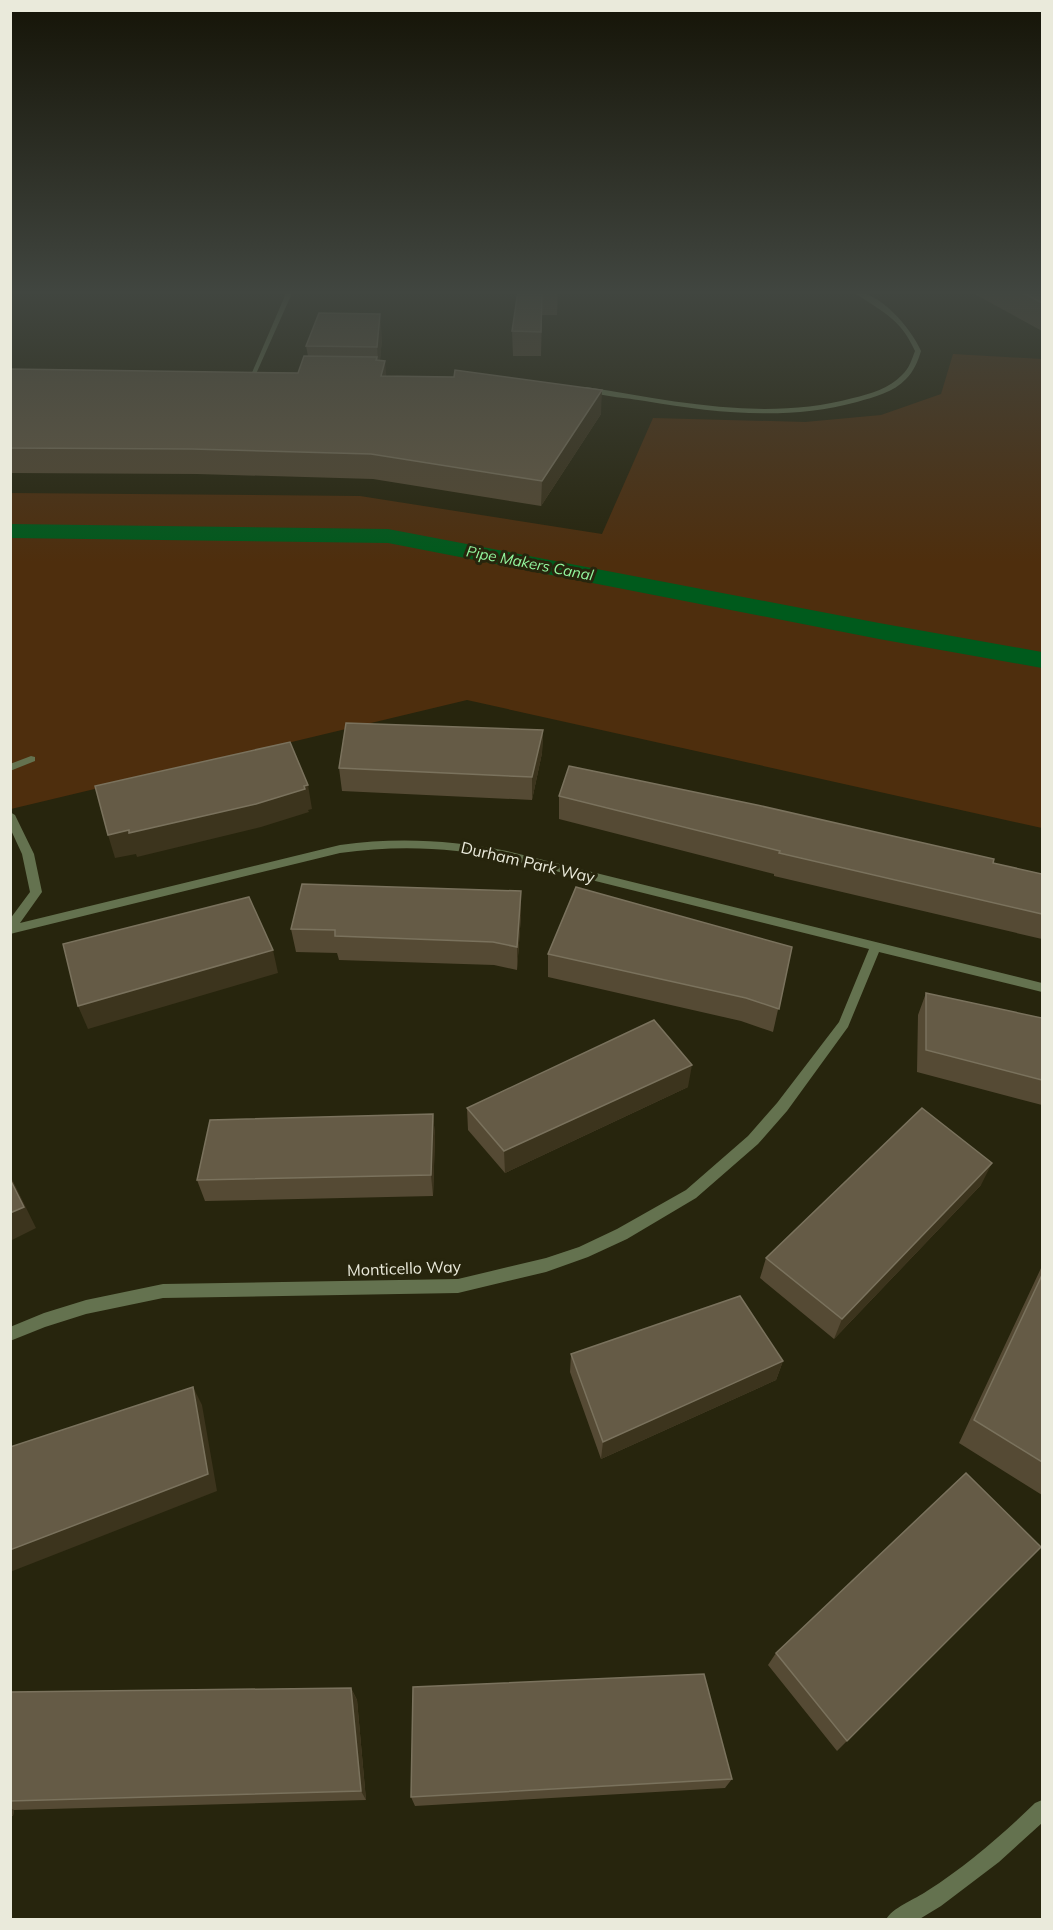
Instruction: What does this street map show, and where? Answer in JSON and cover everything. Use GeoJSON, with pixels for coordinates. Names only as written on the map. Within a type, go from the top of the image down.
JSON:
{"type":"FeatureCollection","features":[{"type":"Feature","properties":{"kind":"street"},"geometry":{"type":"LineString","coordinates":[[582,388],[719,409],[793,411],[829,407],[859,399],[900,381]]}},
{"type":"Feature","properties":{"kind":"street"},"geometry":{"type":"LineString","coordinates":[[10,768],[31,759]]}},
{"type":"Feature","properties":{"kind":"street","name":"Durham Park Way"},"geometry":{"type":"LineString","coordinates":[[10,815],[15,832],[28,854],[36,892],[10,929]]}},
{"type":"Feature","properties":{"kind":"street","name":"Durham Park Way"},"geometry":{"type":"LineString","coordinates":[[10,929],[340,849],[394,842],[417,842],[507,855],[1042,988]]}},
{"type":"Feature","properties":{"kind":"street","name":"Monticello Way"},"geometry":{"type":"LineString","coordinates":[[10,1334],[86,1307],[163,1291],[458,1286],[546,1265],[583,1252],[622,1234],[691,1194],[753,1140],[782,1107],[844,1024],[875,948]]}},
{"type":"Feature","properties":{"kind":"street"},"geometry":{"type":"LineString","coordinates":[[896,1920],[943,1891],[988,1858],[1042,1810]]}},
{"type":"Feature","properties":{"kind":"shaded area"},"geometry":{"type":"Polygon","coordinates":[[[945,381],[1042,381],[1042,828],[467,700],[11,809],[10,493],[360,496],[602,534],[653,418],[805,422],[881,415],[941,394],[945,381]]]}},
{"type":"Feature","properties":{"kind":"building"},"geometry":{"type":"Polygon","coordinates":[[[10,381],[536,381],[602,390],[542,481],[371,454],[192,449],[10,448],[10,381]]]}},
{"type":"Feature","properties":{"kind":"building"},"geometry":{"type":"Polygon","coordinates":[[[346,723],[543,730],[532,777],[339,768],[346,723]]]}},
{"type":"Feature","properties":{"kind":"building"},"geometry":{"type":"Polygon","coordinates":[[[290,742],[308,785],[304,786],[305,789],[256,804],[129,833],[129,830],[108,835],[95,786],[290,742]]]}},
{"type":"Feature","properties":{"kind":"building"},"geometry":{"type":"Polygon","coordinates":[[[569,766],[757,805],[994,859],[993,863],[1042,874],[1042,914],[779,853],[780,851],[559,796],[569,766]]]}},
{"type":"Feature","properties":{"kind":"building"},"geometry":{"type":"Polygon","coordinates":[[[302,884],[521,891],[517,947],[493,942],[335,936],[335,930],[291,929],[302,884]]]}},
{"type":"Feature","properties":{"kind":"building"},"geometry":{"type":"Polygon","coordinates":[[[576,887],[792,947],[779,1009],[746,998],[548,954],[576,887]]]}},
{"type":"Feature","properties":{"kind":"building"},"geometry":{"type":"Polygon","coordinates":[[[249,897],[273,950],[78,1006],[63,944],[249,897]]]}},
{"type":"Feature","properties":{"kind":"building"},"geometry":{"type":"Polygon","coordinates":[[[926,993],[1042,1018],[1042,1080],[926,1050],[926,993]]]}},
{"type":"Feature","properties":{"kind":"building"},"geometry":{"type":"Polygon","coordinates":[[[654,1020],[692,1065],[504,1151],[467,1108],[654,1020]]]}},
{"type":"Feature","properties":{"kind":"building"},"geometry":{"type":"Polygon","coordinates":[[[922,1108],[992,1163],[842,1319],[766,1258],[922,1108]]]}},
{"type":"Feature","properties":{"kind":"building"},"geometry":{"type":"Polygon","coordinates":[[[433,1114],[431,1175],[197,1180],[210,1120],[433,1114]]]}},
{"type":"Feature","properties":{"kind":"building"},"geometry":{"type":"Polygon","coordinates":[[[10,1179],[24,1207],[10,1213],[10,1179]]]}},
{"type":"Feature","properties":{"kind":"building"},"geometry":{"type":"Polygon","coordinates":[[[1042,1275],[1042,1462],[974,1420],[1042,1275]]]}},
{"type":"Feature","properties":{"kind":"building"},"geometry":{"type":"Polygon","coordinates":[[[740,1296],[783,1361],[603,1442],[571,1354],[740,1296]]]}},
{"type":"Feature","properties":{"kind":"building"},"geometry":{"type":"Polygon","coordinates":[[[193,1387],[208,1474],[10,1550],[10,1447],[193,1387]]]}},
{"type":"Feature","properties":{"kind":"building"},"geometry":{"type":"Polygon","coordinates":[[[966,1473],[1041,1547],[847,1741],[776,1653],[966,1473]]]}},
{"type":"Feature","properties":{"kind":"building"},"geometry":{"type":"Polygon","coordinates":[[[704,1674],[732,1779],[411,1797],[413,1687],[704,1674]]]}},
{"type":"Feature","properties":{"kind":"building"},"geometry":{"type":"Polygon","coordinates":[[[351,1688],[361,1791],[10,1801],[10,1692],[351,1688]]]}},
{"type":"Feature","properties":{"kind":"waterway","name":"Pipe Makers Canal"},"geometry":{"type":"LineString","coordinates":[[10,531],[388,536],[879,631],[1042,660]]}}]}
